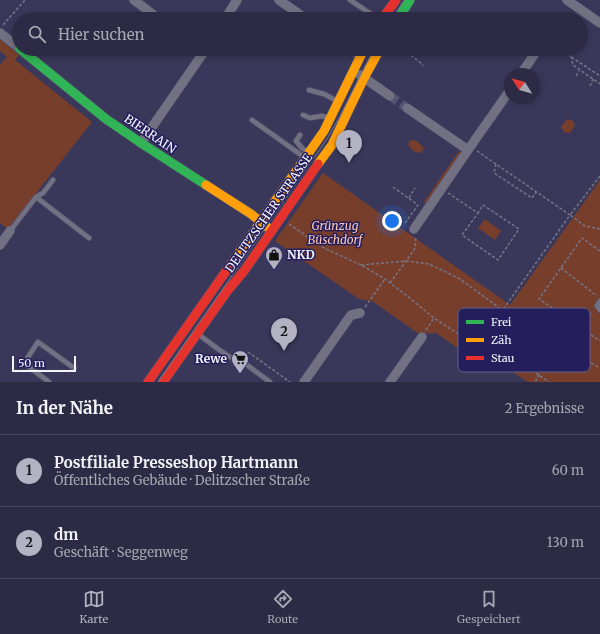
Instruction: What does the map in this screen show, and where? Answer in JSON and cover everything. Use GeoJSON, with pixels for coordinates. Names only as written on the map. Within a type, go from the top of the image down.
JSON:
{"type":"FeatureCollection","features":[{"type":"Feature","properties":{"kind":"main road"},"geometry":{"type":"LineString","coordinates":[[387,12],[396,0]]}},
{"type":"Feature","properties":{"kind":"main road"},"geometry":{"type":"LineString","coordinates":[[402,12],[410,0]]}},
{"type":"Feature","properties":{"kind":"main road","name":"BIERRAIN"},"geometry":{"type":"LineString","coordinates":[[30,56],[106,118],[141,143],[251,214],[272,231]]}},
{"type":"Feature","properties":{"kind":"main road","name":"DELITZSCHER STRASSE"},"geometry":{"type":"LineString","coordinates":[[148,382],[324,131],[361,56]]}},
{"type":"Feature","properties":{"kind":"main road","name":"DELITZSCHER STRASSE"},"geometry":{"type":"LineString","coordinates":[[164,382],[332,145],[376,56]]}},
{"type":"Feature","properties":{"kind":"street"},"geometry":{"type":"LineString","coordinates":[[134,0],[150,12]]}},
{"type":"Feature","properties":{"kind":"street"},"geometry":{"type":"LineString","coordinates":[[230,12],[238,0]]}},
{"type":"Feature","properties":{"kind":"street"},"geometry":{"type":"LineString","coordinates":[[279,0],[296,12]]}},
{"type":"Feature","properties":{"kind":"street"},"geometry":{"type":"LineString","coordinates":[[567,0],[584,12]]}},
{"type":"Feature","properties":{"kind":"street"},"geometry":{"type":"LineString","coordinates":[[588,15],[600,23]]}},
{"type":"Feature","properties":{"kind":"street","name":"BIERRAIN"},"geometry":{"type":"LineString","coordinates":[[0,33],[12,42]]}},
{"type":"Feature","properties":{"kind":"street"},"geometry":{"type":"LineString","coordinates":[[141,143],[199,56]]}},
{"type":"Feature","properties":{"kind":"street"},"geometry":{"type":"LineString","coordinates":[[525,68],[533,56]]}},
{"type":"Feature","properties":{"kind":"street"},"geometry":{"type":"LineString","coordinates":[[354,71],[390,96]]}},
{"type":"Feature","properties":{"kind":"street"},"geometry":{"type":"LineString","coordinates":[[414,229],[504,99]]}},
{"type":"Feature","properties":{"kind":"street"},"geometry":{"type":"LineString","coordinates":[[407,108],[470,148]]}},
{"type":"Feature","properties":{"kind":"street"},"geometry":{"type":"LineString","coordinates":[[0,245],[10,231]]}},
{"type":"Feature","properties":{"kind":"street"},"geometry":{"type":"LineString","coordinates":[[304,382],[351,315],[360,313]]}},
{"type":"Feature","properties":{"kind":"street"},"geometry":{"type":"LineString","coordinates":[[390,382],[422,337]]}},
{"type":"Feature","properties":{"kind":"lane"},"geometry":{"type":"LineString","coordinates":[[350,0],[368,12]]}},
{"type":"Feature","properties":{"kind":"lane"},"geometry":{"type":"LineString","coordinates":[[309,90],[324,94],[339,102]]}},
{"type":"Feature","properties":{"kind":"lane"},"geometry":{"type":"LineString","coordinates":[[303,115],[310,118],[322,116],[331,118]]}},
{"type":"Feature","properties":{"kind":"lane"},"geometry":{"type":"LineString","coordinates":[[252,120],[307,155]]}},
{"type":"Feature","properties":{"kind":"lane"},"geometry":{"type":"LineString","coordinates":[[300,135],[296,141],[307,155]]}},
{"type":"Feature","properties":{"kind":"lane"},"geometry":{"type":"LineString","coordinates":[[10,231],[36,198],[53,180]]}},
{"type":"Feature","properties":{"kind":"lane"},"geometry":{"type":"LineString","coordinates":[[36,198],[88,238]]}},
{"type":"Feature","properties":{"kind":"lane"},"geometry":{"type":"LineString","coordinates":[[599,308],[600,299]]}},
{"type":"Feature","properties":{"kind":"lane"},"geometry":{"type":"LineString","coordinates":[[187,326],[239,363],[248,365],[270,382]]}},
{"type":"Feature","properties":{"kind":"lane"},"geometry":{"type":"LineString","coordinates":[[49,382],[24,363],[38,342],[74,368]]}},
{"type":"Feature","properties":{"kind":"path"},"geometry":{"type":"LineString","coordinates":[[14,12],[25,0]]}},
{"type":"Feature","properties":{"kind":"path"},"geometry":{"type":"LineString","coordinates":[[0,28],[12,15]]}},
{"type":"Feature","properties":{"kind":"path"},"geometry":{"type":"LineString","coordinates":[[412,56],[424,66]]}},
{"type":"Feature","properties":{"kind":"path"},"geometry":{"type":"LineString","coordinates":[[571,56],[573,66],[600,84]]}},
{"type":"Feature","properties":{"kind":"path"},"geometry":{"type":"LineString","coordinates":[[571,56],[600,76]]}},
{"type":"Feature","properties":{"kind":"path"},"geometry":{"type":"LineString","coordinates":[[576,76],[579,71]]}},
{"type":"Feature","properties":{"kind":"path"},"geometry":{"type":"LineString","coordinates":[[590,86],[593,79]]}},
{"type":"Feature","properties":{"kind":"path"},"geometry":{"type":"LineString","coordinates":[[470,148],[570,214],[585,226],[600,229]]}},
{"type":"Feature","properties":{"kind":"path"},"geometry":{"type":"LineString","coordinates":[[496,164],[494,172],[532,198]]}},
{"type":"Feature","properties":{"kind":"path"},"geometry":{"type":"LineString","coordinates":[[504,308],[570,214],[600,176]]}},
{"type":"Feature","properties":{"kind":"path"},"geometry":{"type":"LineString","coordinates":[[502,183],[504,179]]}},
{"type":"Feature","properties":{"kind":"path"},"geometry":{"type":"LineString","coordinates":[[392,187],[419,204],[405,223]]}},
{"type":"Feature","properties":{"kind":"path"},"geometry":{"type":"LineString","coordinates":[[409,198],[416,188]]}},
{"type":"Feature","properties":{"kind":"path"},"geometry":{"type":"LineString","coordinates":[[442,189],[478,214]]}},
{"type":"Feature","properties":{"kind":"path"},"geometry":{"type":"LineString","coordinates":[[529,202],[536,192]]}},
{"type":"Feature","properties":{"kind":"path"},"geometry":{"type":"LineString","coordinates":[[483,205],[519,229],[498,260],[462,235],[478,214],[483,205]]}},
{"type":"Feature","properties":{"kind":"path"},"geometry":{"type":"LineString","coordinates":[[281,218],[324,248],[361,265],[385,279],[434,318],[458,334]]}},
{"type":"Feature","properties":{"kind":"path"},"geometry":{"type":"LineString","coordinates":[[390,283],[414,248],[416,232],[414,229]]}},
{"type":"Feature","properties":{"kind":"path"},"geometry":{"type":"LineString","coordinates":[[552,308],[539,299],[582,238],[600,251]]}},
{"type":"Feature","properties":{"kind":"path"},"geometry":{"type":"LineString","coordinates":[[361,265],[406,261],[429,264],[460,279],[498,308]]}},
{"type":"Feature","properties":{"kind":"path"},"geometry":{"type":"LineString","coordinates":[[561,268],[600,299]]}},
{"type":"Feature","properties":{"kind":"path"},"geometry":{"type":"LineString","coordinates":[[360,313],[385,279]]}},
{"type":"Feature","properties":{"kind":"path"},"geometry":{"type":"LineString","coordinates":[[590,317],[599,308]]}},
{"type":"Feature","properties":{"kind":"path"},"geometry":{"type":"LineString","coordinates":[[422,337],[434,318]]}},
{"type":"Feature","properties":{"kind":"path"},"geometry":{"type":"LineString","coordinates":[[590,334],[600,341]]}},
{"type":"Feature","properties":{"kind":"path"},"geometry":{"type":"LineString","coordinates":[[248,352],[290,382]]}},
{"type":"Feature","properties":{"kind":"path"},"geometry":{"type":"LineString","coordinates":[[590,363],[600,368]]}},
{"type":"Feature","properties":{"kind":"path"},"geometry":{"type":"LineString","coordinates":[[534,372],[549,382]]}},
{"type":"Feature","properties":{"kind":"path"},"geometry":{"type":"LineString","coordinates":[[535,382],[539,372]]}},
{"type":"Feature","properties":{"kind":"green space"},"geometry":{"type":"Polygon","coordinates":[[[0,39],[12,49],[12,56],[18,56],[15,60],[92,122],[8,229],[0,223],[0,65],[7,57],[0,51],[0,39]]]}},
{"type":"Feature","properties":{"kind":"green space"},"geometry":{"type":"Polygon","coordinates":[[[567,119],[572,120],[575,125],[570,133],[564,132],[561,127],[567,119]]]}},
{"type":"Feature","properties":{"kind":"green space"},"geometry":{"type":"Polygon","coordinates":[[[411,140],[417,142],[423,147],[424,149],[420,153],[410,148],[408,144],[411,140]]]}},
{"type":"Feature","properties":{"kind":"green space"},"geometry":{"type":"Polygon","coordinates":[[[459,151],[460,155],[427,204],[424,202],[459,151]]]}},
{"type":"Feature","properties":{"kind":"green space","name":"Grünzug Büschdorf"},"geometry":{"type":"Polygon","coordinates":[[[323,173],[510,305],[600,180],[600,382],[528,382],[513,372],[590,372],[590,308],[458,308],[458,348],[436,333],[419,334],[372,301],[359,299],[275,241],[323,173]]]}},
{"type":"Feature","properties":{"kind":"green space"},"geometry":{"type":"Polygon","coordinates":[[[485,219],[501,231],[495,240],[478,228],[485,219]]]}},
{"type":"Feature","properties":{"kind":"tunnel"},"geometry":{"type":"LineString","coordinates":[[390,96],[407,108]]}},
{"type":"Feature","properties":{"kind":"tram line"},"geometry":{"type":"LineString","coordinates":[[396,12],[404,0]]}},
{"type":"Feature","properties":{"kind":"tram line"},"geometry":{"type":"LineString","coordinates":[[158,382],[327,139],[370,56]]}},
{"type":"Feature","properties":{"kind":"traffic: fast"},"geometry":{"type":"LineString","coordinates":[[402,12],[410,0]]}},
{"type":"Feature","properties":{"kind":"traffic: fast"},"geometry":{"type":"LineString","coordinates":[[29,56],[106,119],[206,185]]}},
{"type":"Feature","properties":{"kind":"traffic: slow"},"geometry":{"type":"LineString","coordinates":[[236,257],[324,131],[361,56]]}},
{"type":"Feature","properties":{"kind":"traffic: slow"},"geometry":{"type":"LineString","coordinates":[[318,164],[332,145],[376,56]]}},
{"type":"Feature","properties":{"kind":"traffic: slow"},"geometry":{"type":"LineString","coordinates":[[206,185],[251,214],[267,227]]}},
{"type":"Feature","properties":{"kind":"traffic: jam"},"geometry":{"type":"LineString","coordinates":[[387,12],[396,0]]}},
{"type":"Feature","properties":{"kind":"traffic: jam"},"geometry":{"type":"LineString","coordinates":[[163,382],[228,290],[244,271],[318,164]]}},
{"type":"Feature","properties":{"kind":"traffic: jam"},"geometry":{"type":"LineString","coordinates":[[148,382],[236,257]]}},
{"type":"Feature","properties":{"kind":"place","name":"Postfiliale Presseshop Hartmann"},"geometry":{"type":"Point","coordinates":[349,163]}},
{"type":"Feature","properties":{"kind":"place","name":"NKD"},"geometry":{"type":"Point","coordinates":[274,270]}},
{"type":"Feature","properties":{"kind":"place","name":"dm"},"geometry":{"type":"Point","coordinates":[284,351]}},
{"type":"Feature","properties":{"kind":"place","name":"Rewe"},"geometry":{"type":"Point","coordinates":[240,374]}}]}
